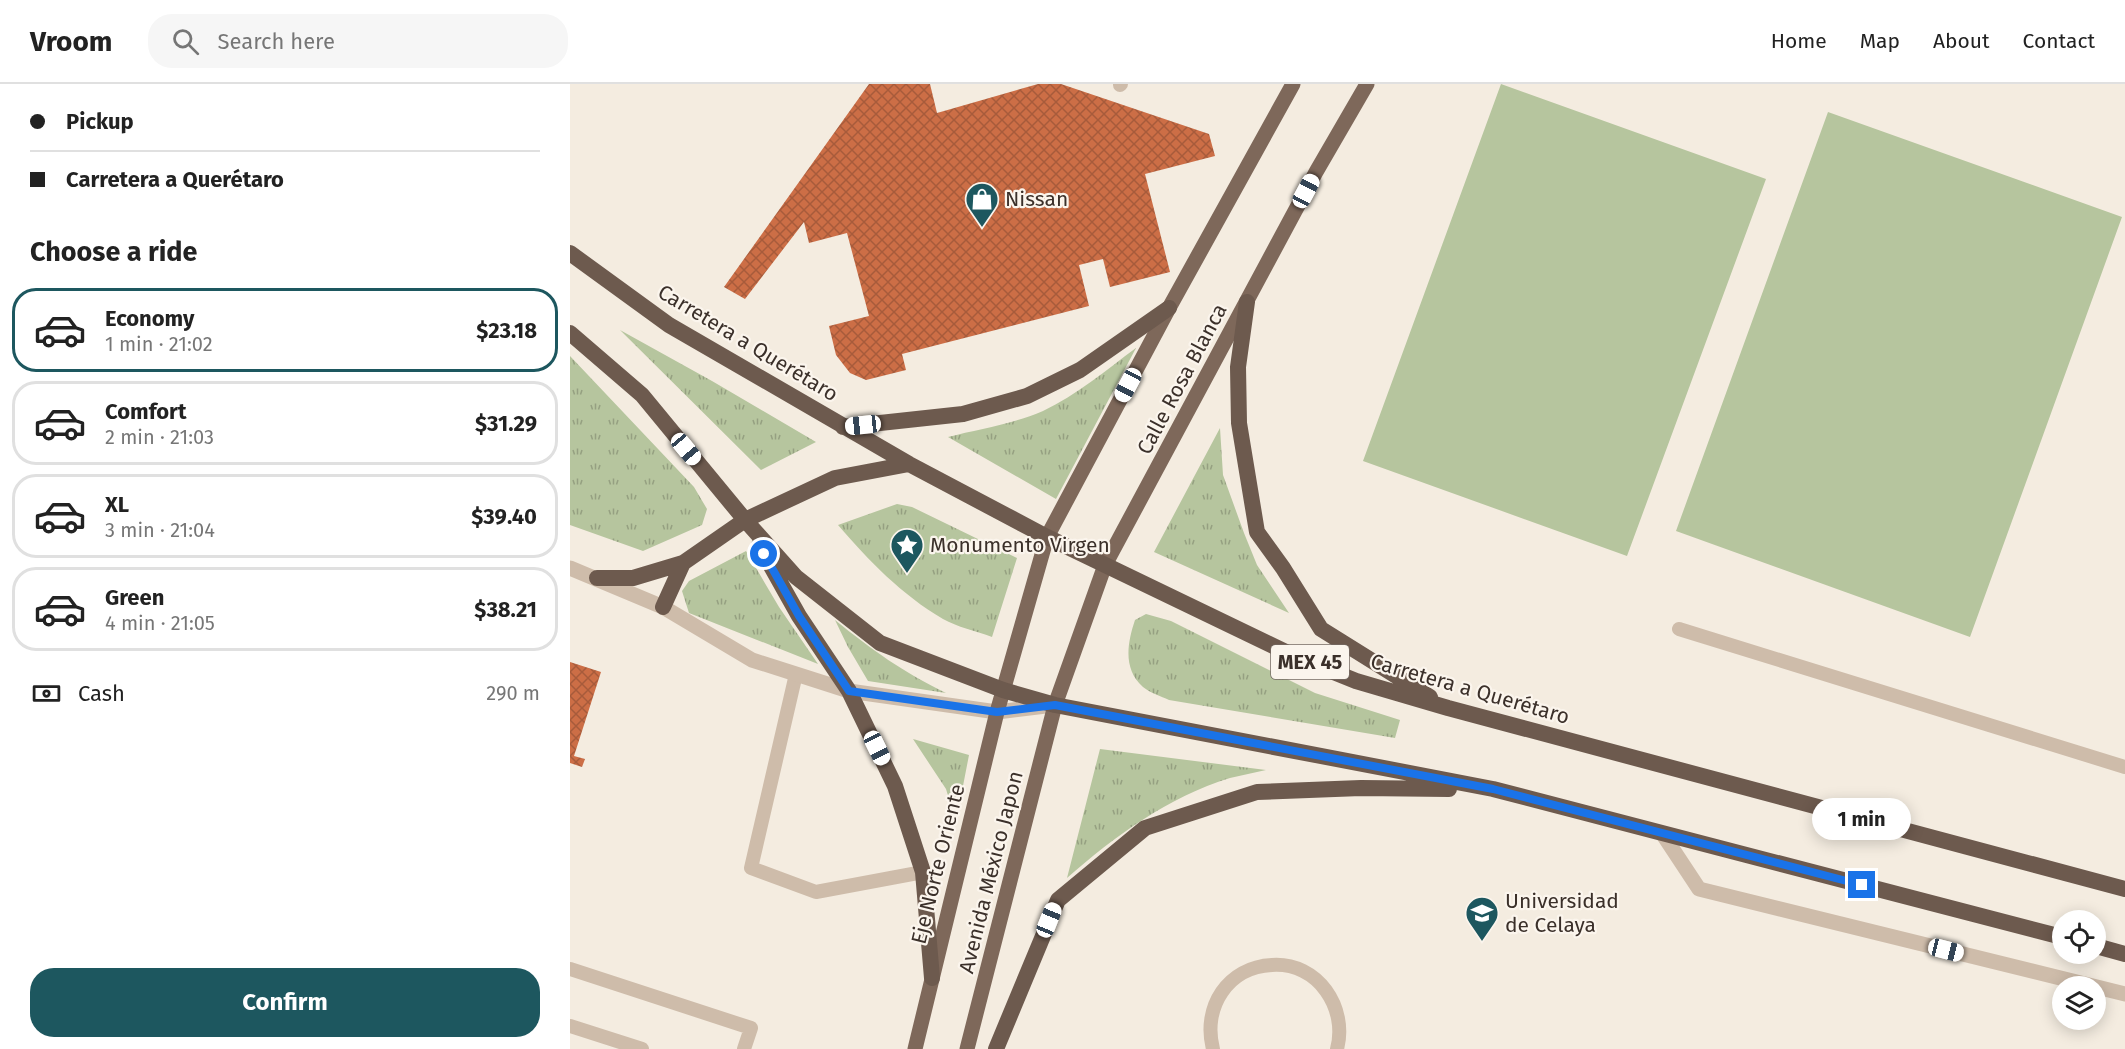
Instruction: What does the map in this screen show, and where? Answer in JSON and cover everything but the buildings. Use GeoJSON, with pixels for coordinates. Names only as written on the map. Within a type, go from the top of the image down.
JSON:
{"type":"FeatureCollection","features":[{"type":"Feature","properties":{"kind":"highway","name":"Carretera a Querétaro"},"geometry":{"type":"LineString","coordinates":[[570,253],[669,325],[909,464],[1047,537],[1294,656],[1356,681],[1448,708],[2125,889]]}},
{"type":"Feature","properties":{"kind":"highway"},"geometry":{"type":"LineString","coordinates":[[1247,302],[1238,368],[1239,423],[1257,532],[1321,628],[1448,708]]}},
{"type":"Feature","properties":{"kind":"highway"},"geometry":{"type":"LineString","coordinates":[[843,427],[963,414],[1027,396],[1080,370],[1169,308]]}},
{"type":"Feature","properties":{"kind":"highway"},"geometry":{"type":"LineString","coordinates":[[570,333],[642,395],[796,577],[880,643],[1003,690],[1055,705],[1493,789],[2052,934]]}},
{"type":"Feature","properties":{"kind":"highway"},"geometry":{"type":"LineString","coordinates":[[597,578],[633,578],[683,563],[746,520],[835,478],[909,464]]}},
{"type":"Feature","properties":{"kind":"highway"},"geometry":{"type":"LineString","coordinates":[[746,520],[799,616],[849,691],[896,786],[923,872],[932,978]]}},
{"type":"Feature","properties":{"kind":"highway"},"geometry":{"type":"LineString","coordinates":[[663,607],[683,563]]}},
{"type":"Feature","properties":{"kind":"highway"},"geometry":{"type":"LineString","coordinates":[[996,1049],[1058,900],[1145,828],[1257,792],[1361,788],[1493,789]]}},
{"type":"Feature","properties":{"kind":"highway"},"geometry":{"type":"LineString","coordinates":[[2106,949],[2125,954]]}},
{"type":"Feature","properties":{"kind":"main road"},"geometry":{"type":"LineString","coordinates":[[1003,690],[1047,537],[1169,308],[1293,84]]}},
{"type":"Feature","properties":{"kind":"main road","name":"Calle Rosa Blanca"},"geometry":{"type":"LineString","coordinates":[[1055,705],[1106,565],[1316,172],[1367,84]]}},
{"type":"Feature","properties":{"kind":"main road","name":"Eje Norte Oriente"},"geometry":{"type":"LineString","coordinates":[[915,1049],[1003,690]]}},
{"type":"Feature","properties":{"kind":"main road","name":"Avenida México Japon"},"geometry":{"type":"LineString","coordinates":[[967,1049],[1055,705]]}},
{"type":"Feature","properties":{"kind":"street"},"geometry":{"type":"LineString","coordinates":[[570,568],[663,607],[752,660],[849,691],[997,712],[1055,705]]}},
{"type":"Feature","properties":{"kind":"street"},"geometry":{"type":"LineString","coordinates":[[1662,833],[1699,889],[2125,994]]}},
{"type":"Feature","properties":{"kind":"lane"},"geometry":{"type":"LineString","coordinates":[[1679,630],[2125,767]]}},
{"type":"Feature","properties":{"kind":"lane"},"geometry":{"type":"LineString","coordinates":[[796,674],[751,868],[816,892],[923,872]]}},
{"type":"Feature","properties":{"kind":"lane"},"geometry":{"type":"LineString","coordinates":[[1213,1049],[1209,1036],[1210,1014],[1219,995],[1233,979],[1252,968],[1273,964],[1295,968],[1315,978],[1330,994],[1339,1014],[1340,1036],[1337,1049]]}},
{"type":"Feature","properties":{"kind":"lane"},"geometry":{"type":"LineString","coordinates":[[570,969],[751,1028],[744,1049]]}},
{"type":"Feature","properties":{"kind":"lane"},"geometry":{"type":"LineString","coordinates":[[570,1026],[642,1049]]}},
{"type":"Feature","properties":{"kind":"green space"},"geometry":{"type":"Polygon","coordinates":[[[1501,84],[1766,179],[1627,556],[1363,461],[1501,84]]]}},
{"type":"Feature","properties":{"kind":"green space"},"geometry":{"type":"Polygon","coordinates":[[[1828,112],[2122,217],[1970,637],[1676,531],[1828,112]]]}},
{"type":"Feature","properties":{"kind":"green space"},"geometry":{"type":"Polygon","coordinates":[[[620,330],[712,381],[816,442],[761,470],[620,330]]]}},
{"type":"Feature","properties":{"kind":"green space"},"geometry":{"type":"Polygon","coordinates":[[[1136,348],[1056,499],[948,437],[1032,416],[1056,405],[1136,348]]]}},
{"type":"Feature","properties":{"kind":"green space"},"geometry":{"type":"Polygon","coordinates":[[[570,356],[694,487],[707,509],[702,525],[643,551],[570,525],[570,356]]]}},
{"type":"Feature","properties":{"kind":"green space"},"geometry":{"type":"Polygon","coordinates":[[[1220,428],[1223,475],[1244,533],[1257,565],[1289,613],[1154,552],[1220,428]]]}},
{"type":"Feature","properties":{"kind":"green space"},"geometry":{"type":"Polygon","coordinates":[[[897,504],[912,507],[1017,558],[992,637],[948,622],[928,610],[874,564],[838,525],[897,504]]]}},
{"type":"Feature","properties":{"kind":"green space"},"geometry":{"type":"Polygon","coordinates":[[[746,551],[779,607],[818,664],[689,613],[682,591],[689,581],[746,551]]]}},
{"type":"Feature","properties":{"kind":"green space"},"geometry":{"type":"Polygon","coordinates":[[[1146,614],[1171,621],[1315,693],[1400,720],[1395,738],[1169,700],[1152,693],[1137,680],[1132,672],[1128,656],[1135,620],[1146,614]]]}},
{"type":"Feature","properties":{"kind":"green space"},"geometry":{"type":"Polygon","coordinates":[[[835,620],[888,660],[946,693],[868,681],[835,620]]]}},
{"type":"Feature","properties":{"kind":"green space"},"geometry":{"type":"Polygon","coordinates":[[[913,739],[969,755],[956,822],[946,789],[913,739]]]}},
{"type":"Feature","properties":{"kind":"green space"},"geometry":{"type":"Polygon","coordinates":[[[1100,749],[1266,770],[1207,786],[1164,807],[1123,833],[1067,878],[1100,749]]]}},
{"type":"Feature","properties":{"kind":"place","name":"Nissan"},"geometry":{"type":"Point","coordinates":[982,228]}},
{"type":"Feature","properties":{"kind":"place","name":"Monumento Virgen"},"geometry":{"type":"Point","coordinates":[907,574]}},
{"type":"Feature","properties":{"kind":"place","name":"Universidad de Celaya"},"geometry":{"type":"Point","coordinates":[1482,942]}},
{"type":"Feature","properties":{"kind":"route"},"geometry":{"type":"LineString","coordinates":[[764,554],[799,616],[849,691],[997,712],[1055,705],[1493,789],[1862,885]]}}]}
